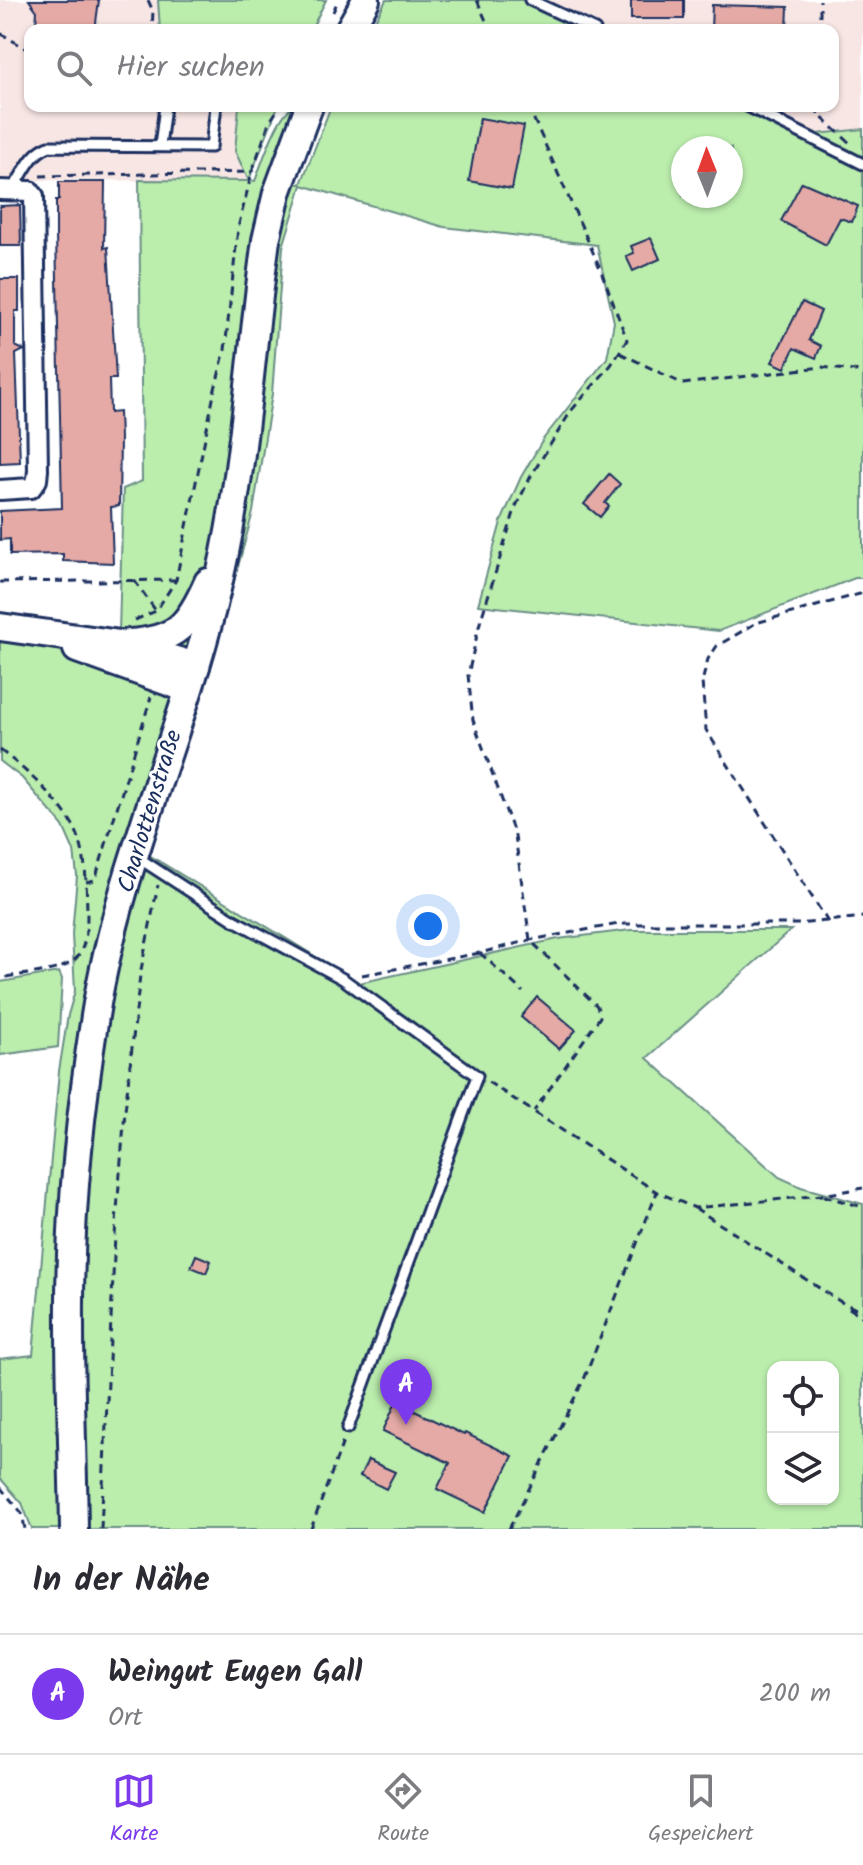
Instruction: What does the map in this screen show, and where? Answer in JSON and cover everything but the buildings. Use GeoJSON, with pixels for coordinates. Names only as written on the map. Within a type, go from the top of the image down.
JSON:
{"type":"FeatureCollection","features":[{"type":"Feature","properties":{"kind":"main road"},"geometry":{"type":"LineString","coordinates":[[352,24],[366,0]]}},
{"type":"Feature","properties":{"kind":"main road","name":"Charlottenstraße"},"geometry":{"type":"LineString","coordinates":[[74,1529],[70,1322],[73,1215],[82,1106],[95,1013],[133,855],[192,677],[228,544],[266,240],[277,193],[307,112]]}},
{"type":"Feature","properties":{"kind":"main road"},"geometry":{"type":"LineString","coordinates":[[36,634],[125,633],[152,642],[181,629],[198,604],[228,544]]}},
{"type":"Feature","properties":{"kind":"main road"},"geometry":{"type":"LineString","coordinates":[[0,627],[192,677]]}},
{"type":"Feature","properties":{"kind":"main road"},"geometry":{"type":"LineString","coordinates":[[125,633],[192,677]]}},
{"type":"Feature","properties":{"kind":"street"},"geometry":{"type":"LineString","coordinates":[[0,490],[31,488],[37,480],[38,470],[34,196],[30,191],[12,185]]}},
{"type":"Feature","properties":{"kind":"lane"},"geometry":{"type":"LineString","coordinates":[[530,0],[582,24]]}},
{"type":"Feature","properties":{"kind":"lane"},"geometry":{"type":"LineString","coordinates":[[160,146],[164,112]]}},
{"type":"Feature","properties":{"kind":"lane"},"geometry":{"type":"LineString","coordinates":[[12,185],[33,155],[49,146],[211,147],[215,112]]}},
{"type":"Feature","properties":{"kind":"lane"},"geometry":{"type":"LineString","coordinates":[[759,112],[863,164]]}},
{"type":"Feature","properties":{"kind":"lane"},"geometry":{"type":"LineString","coordinates":[[133,855],[234,920],[343,979],[477,1076],[348,1428]]}},
{"type":"Feature","properties":{"kind":"path"},"geometry":{"type":"LineString","coordinates":[[148,0],[153,11],[152,24]]}},
{"type":"Feature","properties":{"kind":"path"},"geometry":{"type":"LineString","coordinates":[[477,0],[487,24]]}},
{"type":"Feature","properties":{"kind":"path"},"geometry":{"type":"LineString","coordinates":[[820,0],[820,24]]}},
{"type":"Feature","properties":{"kind":"path"},"geometry":{"type":"LineString","coordinates":[[0,33],[24,47]]}},
{"type":"Feature","properties":{"kind":"path"},"geometry":{"type":"LineString","coordinates":[[125,633],[156,611],[176,580],[225,350],[238,228],[252,172],[269,123],[276,112]]}},
{"type":"Feature","properties":{"kind":"path"},"geometry":{"type":"LineString","coordinates":[[531,112],[627,340],[620,353],[571,411],[516,506],[479,626],[468,675],[473,720],[515,836],[530,940],[597,1006],[600,1017],[534,1111]]}},
{"type":"Feature","properties":{"kind":"path"},"geometry":{"type":"LineString","coordinates":[[818,112],[849,139],[853,149],[849,158]]}},
{"type":"Feature","properties":{"kind":"path"},"geometry":{"type":"LineString","coordinates":[[12,185],[252,172]]}},
{"type":"Feature","properties":{"kind":"path"},"geometry":{"type":"LineString","coordinates":[[620,353],[683,384],[821,367],[863,372]]}},
{"type":"Feature","properties":{"kind":"path"},"geometry":{"type":"LineString","coordinates":[[134,580],[156,611]]}},
{"type":"Feature","properties":{"kind":"path"},"geometry":{"type":"LineString","coordinates":[[0,582],[176,580]]}},
{"type":"Feature","properties":{"kind":"path"},"geometry":{"type":"LineString","coordinates":[[828,922],[706,730],[702,682],[708,659],[717,646],[756,623],[863,593]]}},
{"type":"Feature","properties":{"kind":"path"},"geometry":{"type":"LineString","coordinates":[[86,882],[95,880],[155,684]]}},
{"type":"Feature","properties":{"kind":"path"},"geometry":{"type":"LineString","coordinates":[[0,750],[30,773],[73,825],[82,851],[86,882],[86,935],[75,960],[62,967],[0,978]]}},
{"type":"Feature","properties":{"kind":"path"},"geometry":{"type":"LineString","coordinates":[[101,1529],[115,1235],[125,1111],[140,975],[154,898],[162,873]]}},
{"type":"Feature","properties":{"kind":"path"},"geometry":{"type":"LineString","coordinates":[[343,979],[619,924],[828,922],[863,917]]}},
{"type":"Feature","properties":{"kind":"path"},"geometry":{"type":"LineString","coordinates":[[480,953],[523,992]]}},
{"type":"Feature","properties":{"kind":"path"},"geometry":{"type":"LineString","coordinates":[[477,1076],[657,1192],[695,1208],[863,1314]]}},
{"type":"Feature","properties":{"kind":"path"},"geometry":{"type":"LineString","coordinates":[[695,1208],[863,1188]]}},
{"type":"Feature","properties":{"kind":"path"},"geometry":{"type":"LineString","coordinates":[[509,1529],[585,1377],[657,1192]]}},
{"type":"Feature","properties":{"kind":"path"},"geometry":{"type":"LineString","coordinates":[[822,1195],[863,1207]]}},
{"type":"Feature","properties":{"kind":"path"},"geometry":{"type":"LineString","coordinates":[[311,1529],[348,1428]]}},
{"type":"Feature","properties":{"kind":"path"},"geometry":{"type":"LineString","coordinates":[[0,1487],[22,1513],[25,1529]]}},
{"type":"Feature","properties":{"kind":"shaded area"},"geometry":{"type":"Polygon","coordinates":[[[0,0],[158,0],[160,24],[24,24],[24,112],[238,112],[235,151],[249,181],[0,180],[0,0]]]}},
{"type":"Feature","properties":{"kind":"shaded area"},"geometry":{"type":"Polygon","coordinates":[[[539,0],[863,0],[863,129],[808,135],[763,112],[839,112],[839,24],[588,24],[539,0]]]}},
{"type":"Feature","properties":{"kind":"green space"},"geometry":{"type":"Polygon","coordinates":[[[158,0],[326,0],[314,24],[160,24],[158,0]]]}},
{"type":"Feature","properties":{"kind":"green space"},"geometry":{"type":"Polygon","coordinates":[[[386,0],[539,0],[588,24],[373,24],[386,0]]]}},
{"type":"Feature","properties":{"kind":"green space"},"geometry":{"type":"Polygon","coordinates":[[[238,112],[276,112],[249,180],[255,181],[277,127],[287,112],[294,112],[283,133],[266,181],[301,184],[329,112],[763,112],[808,135],[863,129],[863,578],[855,578],[719,631],[478,605],[501,522],[521,477],[544,438],[607,358],[614,322],[597,245],[444,227],[302,185],[283,247],[272,394],[253,512],[218,639],[149,855],[359,983],[558,939],[631,930],[791,930],[647,1058],[779,1177],[801,1187],[863,1204],[863,1529],[32,1529],[22,1503],[0,1478],[0,1359],[33,1355],[59,1071],[75,991],[72,934],[77,876],[74,851],[63,826],[22,778],[0,761],[0,613],[119,632],[123,489],[142,481],[139,180],[249,181],[235,151],[238,112]]]}},
{"type":"Feature","properties":{"kind":"green space"},"geometry":{"type":"Polygon","coordinates":[[[59,972],[62,979],[58,1047],[0,1055],[0,982],[59,972]]]}},
{"type":"Feature","properties":{"kind":"place","name":"Weingut Eugen Gall"},"geometry":{"type":"Point","coordinates":[406,1425]}}]}
